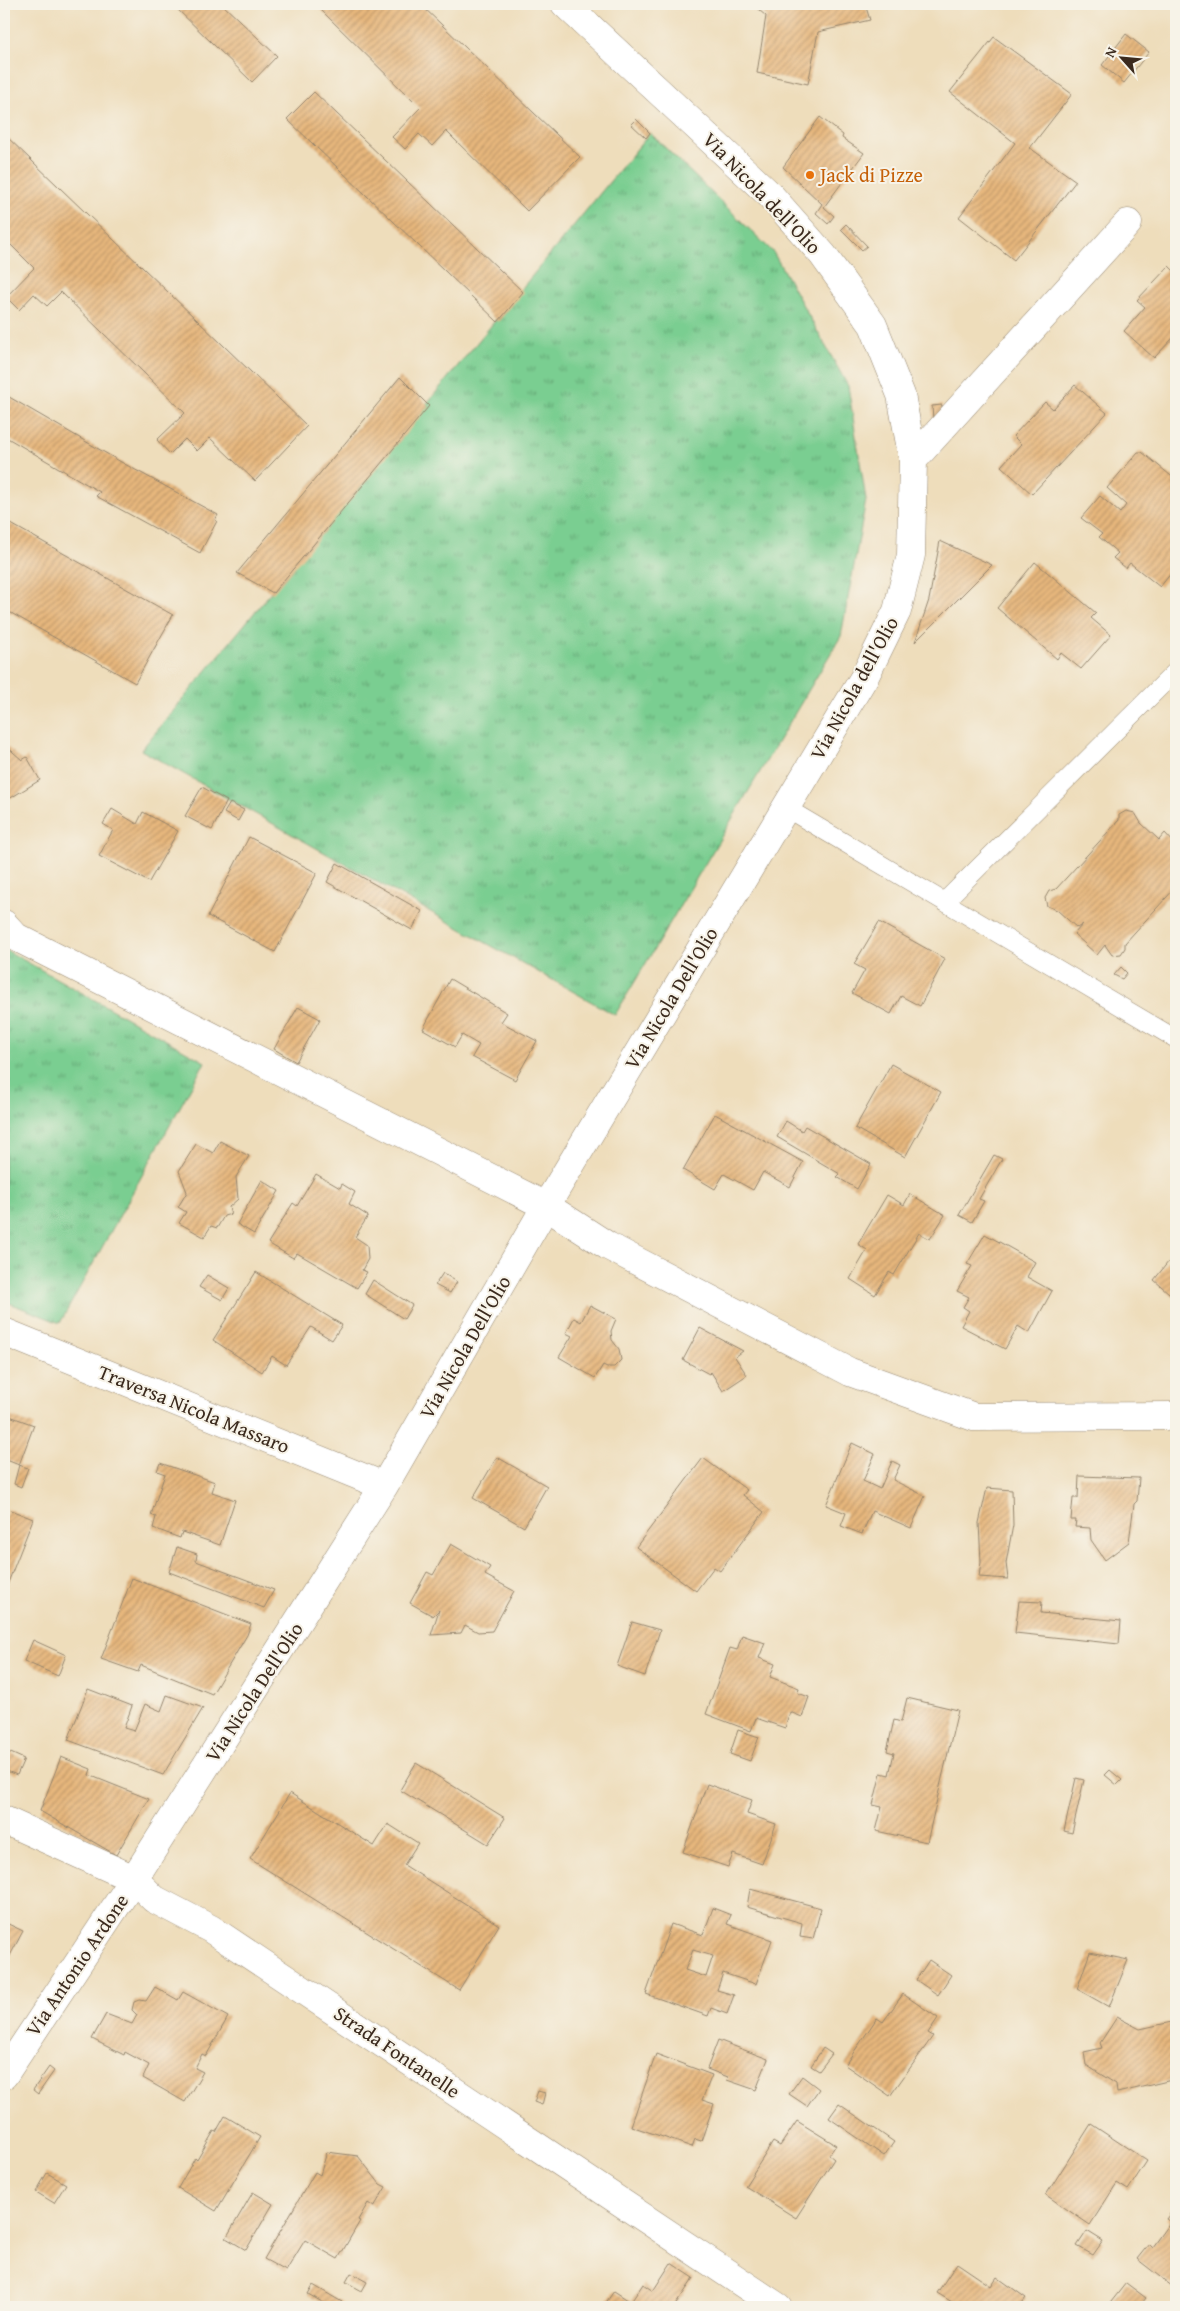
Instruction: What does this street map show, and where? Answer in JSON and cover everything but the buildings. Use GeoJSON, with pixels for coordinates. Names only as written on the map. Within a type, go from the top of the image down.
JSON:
{"type":"FeatureCollection","features":[{"type":"Feature","properties":{"kind":"street","name":"Via Nicola dell'Olio"},"geometry":{"type":"LineString","coordinates":[[565,4],[770,195],[823,254],[873,325],[901,395],[913,460],[911,556],[897,611],[865,676],[786,808]]}},
{"type":"Feature","properties":{"kind":"street"},"geometry":{"type":"LineString","coordinates":[[913,460],[1128,223]]}},
{"type":"Feature","properties":{"kind":"street","name":"Via Nicola Dell'Olio"},"geometry":{"type":"LineString","coordinates":[[134,1879],[384,1486],[546,1206],[786,808]]}},
{"type":"Feature","properties":{"kind":"street"},"geometry":{"type":"LineString","coordinates":[[4,924],[16,937],[546,1206],[608,1246],[850,1372],[974,1417],[1176,1416]]}},
{"type":"Feature","properties":{"kind":"street","name":"Traversa Nicola Massaro"},"geometry":{"type":"LineString","coordinates":[[4,1332],[384,1486]]}},
{"type":"Feature","properties":{"kind":"street","name":"Strada Fontanelle"},"geometry":{"type":"LineString","coordinates":[[4,1820],[134,1879],[154,1899],[210,1929],[778,2307]]}},
{"type":"Feature","properties":{"kind":"street","name":"Via Antonio Ardone"},"geometry":{"type":"LineString","coordinates":[[4,2075],[134,1879]]}},
{"type":"Feature","properties":{"kind":"lane"},"geometry":{"type":"LineString","coordinates":[[944,902],[1176,671]]}},
{"type":"Feature","properties":{"kind":"lane"},"geometry":{"type":"LineString","coordinates":[[786,808],[1176,1039]]}},
{"type":"Feature","properties":{"kind":"green space"},"geometry":{"type":"Polygon","coordinates":[[[650,133],[773,252],[848,386],[866,500],[841,636],[615,1015],[141,750],[650,133]]]}},
{"type":"Feature","properties":{"kind":"green space"},"geometry":{"type":"Polygon","coordinates":[[[4,949],[205,1062],[60,1323],[4,1301],[4,949]]]}},
{"type":"Feature","properties":{"kind":"place","name":"Jack di Pizze"},"geometry":{"type":"Point","coordinates":[810,175]}}]}
